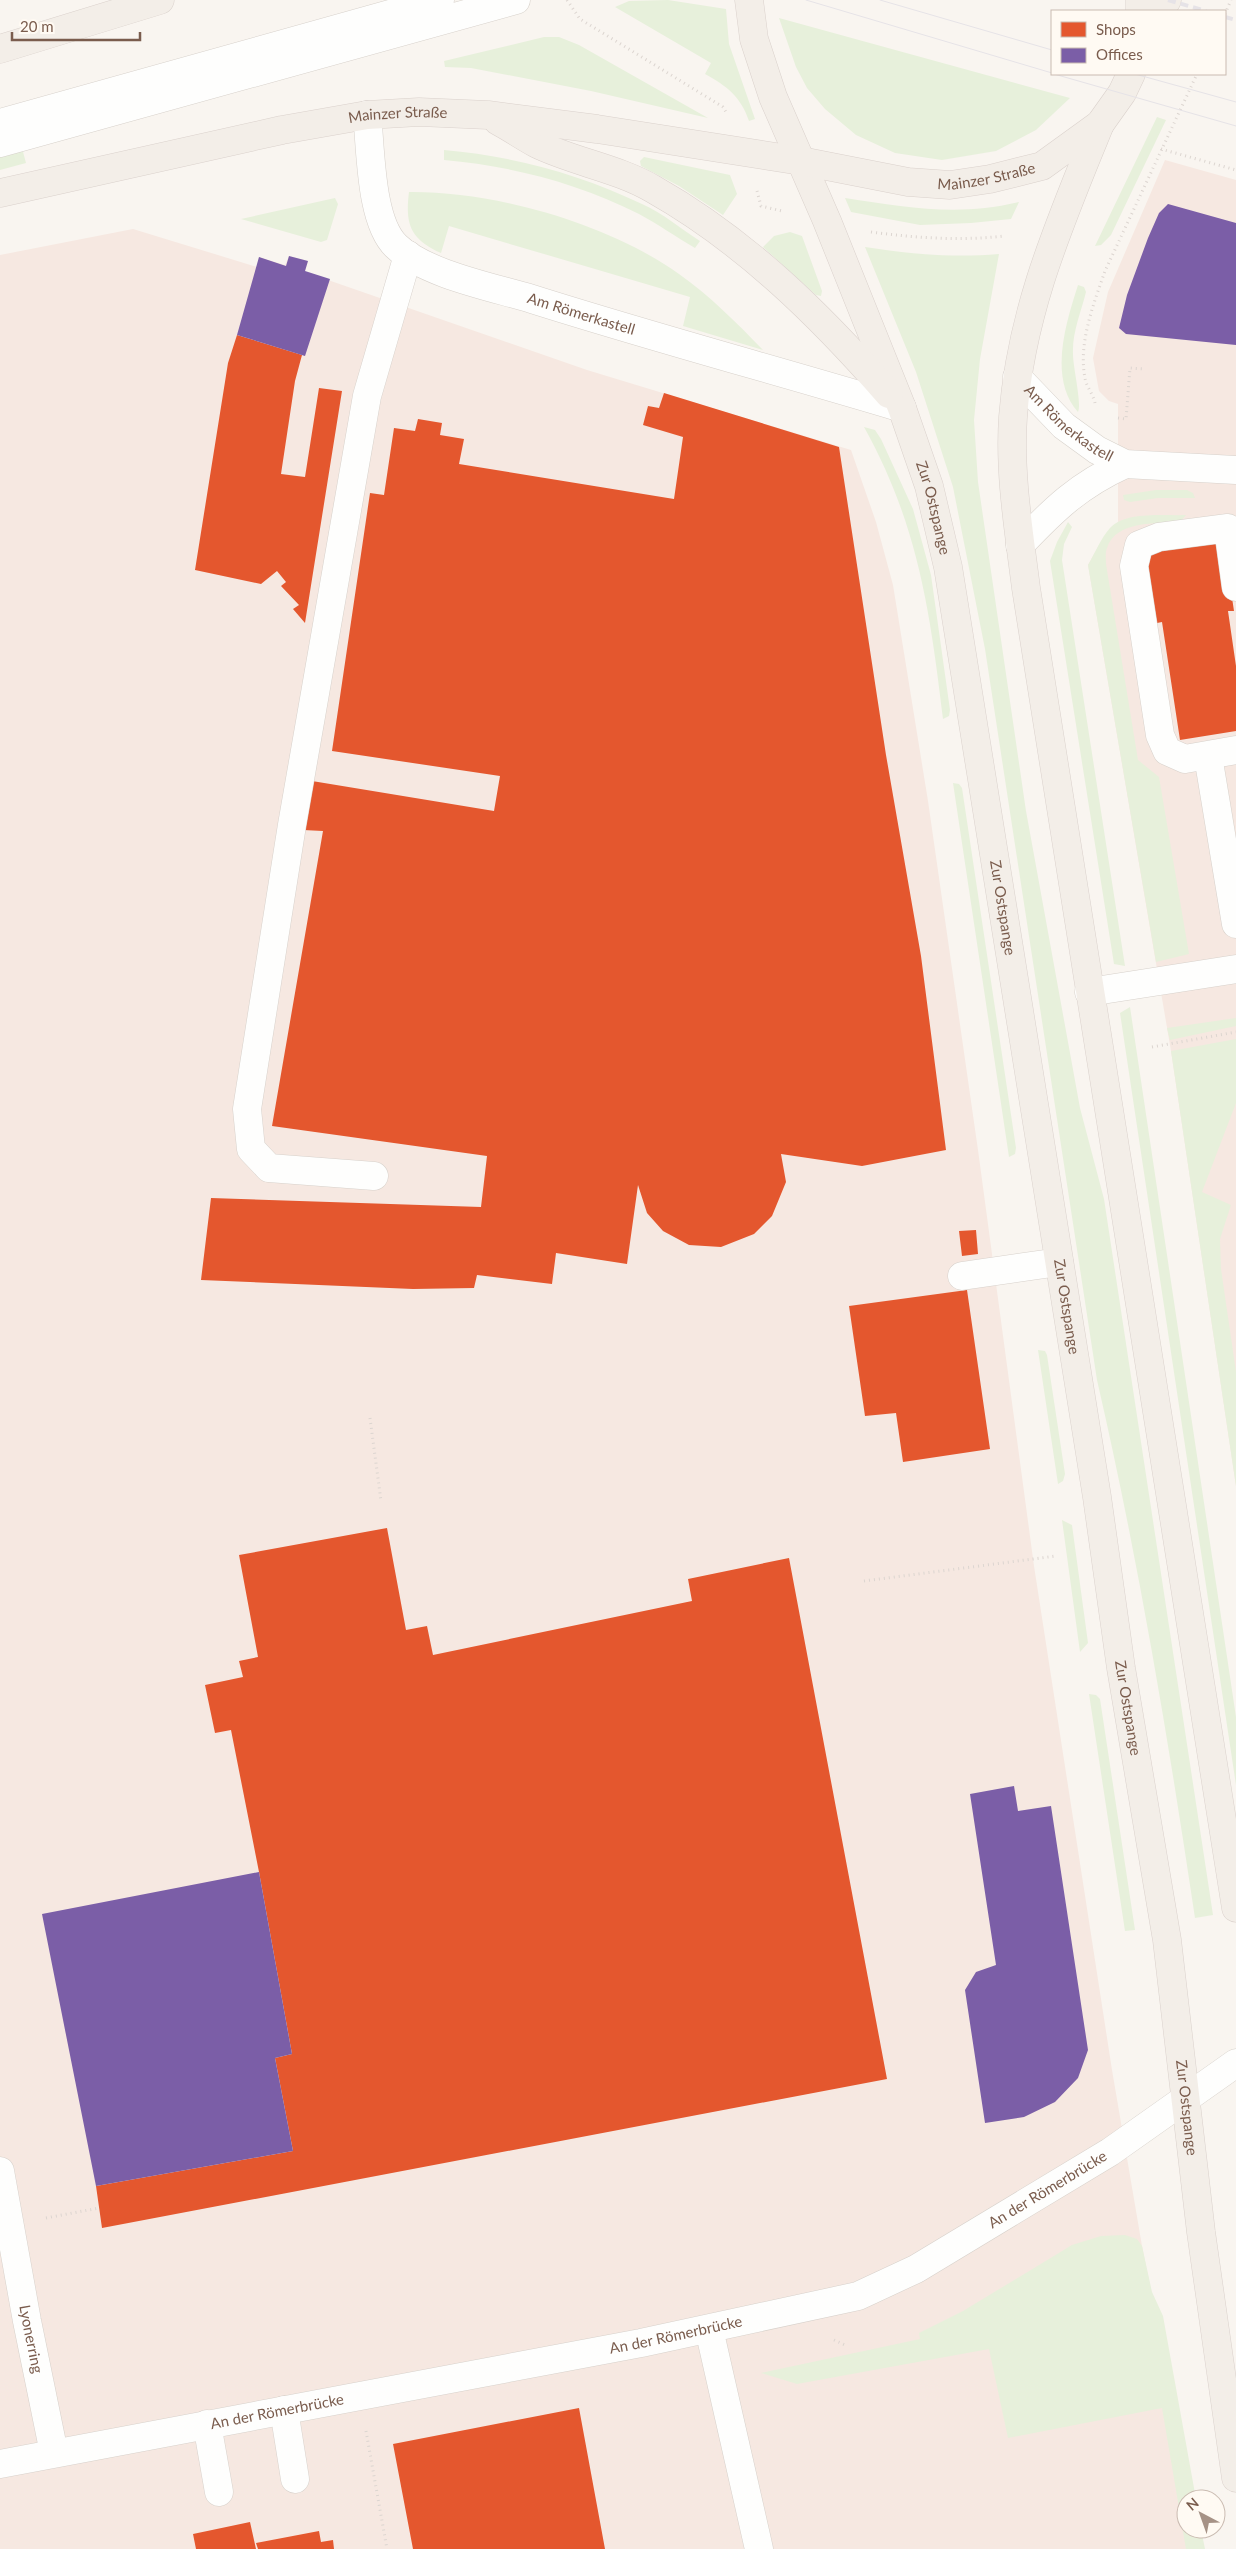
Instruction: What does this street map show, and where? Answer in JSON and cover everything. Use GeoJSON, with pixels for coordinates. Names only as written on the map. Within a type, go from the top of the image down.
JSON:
{"type":"FeatureCollection","features":[{"type":"Feature","properties":{"kind":"main road"},"geometry":{"type":"LineString","coordinates":[[0,49],[160,0]]}},
{"type":"Feature","properties":{"kind":"main road"},"geometry":{"type":"LineString","coordinates":[[749,0],[754,39],[773,97],[801,161]]}},
{"type":"Feature","properties":{"kind":"main road","name":"Mainzer Straße"},"geometry":{"type":"LineString","coordinates":[[0,193],[282,130],[367,115],[419,112],[488,114],[801,161],[908,182],[950,185],[990,179],[1042,166],[1100,124],[1122,93],[1131,75]]}},
{"type":"Feature","properties":{"kind":"main road"},"geometry":{"type":"LineString","coordinates":[[488,114],[538,144],[602,166],[652,188],[734,241],[838,336],[902,408]]}},
{"type":"Feature","properties":{"kind":"main road"},"geometry":{"type":"LineString","coordinates":[[1100,124],[1048,252],[1028,319],[1018,377],[1013,437],[1020,546],[1089,992],[1185,1575],[1236,1908]]}},
{"type":"Feature","properties":{"kind":"main road","name":"Zur Ostspange"},"geometry":{"type":"LineString","coordinates":[[801,161],[902,408],[929,486],[948,567],[1097,1497],[1121,1668],[1167,1940],[1201,2232],[1236,2478]]}},
{"type":"Feature","properties":{"kind":"street"},"geometry":{"type":"LineString","coordinates":[[0,123],[440,0]]}},
{"type":"Feature","properties":{"kind":"street"},"geometry":{"type":"LineString","coordinates":[[0,144],[516,0]]}},
{"type":"Feature","properties":{"kind":"street","name":"Am Römerkastell"},"geometry":{"type":"LineString","coordinates":[[367,115],[380,220],[394,244],[408,255],[435,269],[585,316],[902,408]]}},
{"type":"Feature","properties":{"kind":"street"},"geometry":{"type":"LineString","coordinates":[[374,1176],[269,1168],[250,1149],[247,1109],[292,825],[367,396],[408,255]]}},
{"type":"Feature","properties":{"kind":"street","name":"Am Römerkastell"},"geometry":{"type":"LineString","coordinates":[[1018,377],[1064,426],[1097,450],[1125,464],[1236,470]]}},
{"type":"Feature","properties":{"kind":"street","name":"Am Römerkastell"},"geometry":{"type":"LineString","coordinates":[[1020,546],[1054,509],[1095,478],[1125,464]]}},
{"type":"Feature","properties":{"kind":"street"},"geometry":{"type":"LineString","coordinates":[[1236,586],[1228,528],[1159,537],[1139,545],[1134,566],[1160,735],[1167,751],[1185,759],[1236,750]]}},
{"type":"Feature","properties":{"kind":"street"},"geometry":{"type":"LineString","coordinates":[[1208,756],[1236,924]]}},
{"type":"Feature","properties":{"kind":"street"},"geometry":{"type":"LineString","coordinates":[[1089,992],[1236,969]]}},
{"type":"Feature","properties":{"kind":"street"},"geometry":{"type":"LineString","coordinates":[[962,1276],[1059,1262]]}},
{"type":"Feature","properties":{"kind":"street","name":"An der Römerbrücke"},"geometry":{"type":"LineString","coordinates":[[54,2454],[709,2329],[858,2296],[916,2269],[1110,2152],[1185,2101],[1236,2063]]}},
{"type":"Feature","properties":{"kind":"street","name":"Lyonerring"},"geometry":{"type":"LineString","coordinates":[[0,2171],[27,2321],[54,2454]]}},
{"type":"Feature","properties":{"kind":"street"},"geometry":{"type":"LineString","coordinates":[[709,2329],[759,2549]]}},
{"type":"Feature","properties":{"kind":"street"},"geometry":{"type":"LineString","coordinates":[[284,2410],[295,2478]]}},
{"type":"Feature","properties":{"kind":"street"},"geometry":{"type":"LineString","coordinates":[[207,2424],[219,2492]]}},
{"type":"Feature","properties":{"kind":"street"},"geometry":{"type":"LineString","coordinates":[[0,2464],[54,2454]]}},
{"type":"Feature","properties":{"kind":"path"},"geometry":{"type":"LineString","coordinates":[[567,0],[580,19],[723,107]]}},
{"type":"Feature","properties":{"kind":"path"},"geometry":{"type":"LineString","coordinates":[[1226,12],[1231,0]]}},
{"type":"Feature","properties":{"kind":"path"},"geometry":{"type":"LineString","coordinates":[[1096,408],[1093,394],[1085,380],[1083,359],[1094,302],[1161,148],[1196,75]]}},
{"type":"Feature","properties":{"kind":"path"},"geometry":{"type":"LineString","coordinates":[[1161,148],[1236,170]]}},
{"type":"Feature","properties":{"kind":"path"},"geometry":{"type":"LineString","coordinates":[[755,182],[761,206],[786,212]]}},
{"type":"Feature","properties":{"kind":"path"},"geometry":{"type":"LineString","coordinates":[[867,231],[920,239],[970,240],[1005,236]]}},
{"type":"Feature","properties":{"kind":"path"},"geometry":{"type":"LineString","coordinates":[[1127,405],[1130,368],[1144,369]]}},
{"type":"Feature","properties":{"kind":"path"},"geometry":{"type":"LineString","coordinates":[[1152,1047],[1236,1032]]}},
{"type":"Feature","properties":{"kind":"path"},"geometry":{"type":"LineString","coordinates":[[370,1418],[381,1501]]}},
{"type":"Feature","properties":{"kind":"path"},"geometry":{"type":"LineString","coordinates":[[864,1581],[1056,1556]]}},
{"type":"Feature","properties":{"kind":"path"},"geometry":{"type":"LineString","coordinates":[[54,2216],[99,2208]]}},
{"type":"Feature","properties":{"kind":"path"},"geometry":{"type":"LineString","coordinates":[[367,2441],[387,2549]]}},
{"type":"Feature","properties":{"kind":"shaded area"},"geometry":{"type":"Polygon","coordinates":[[[1165,160],[1236,180],[1236,1486],[1171,1051],[1088,565],[1102,540],[1118,522],[1118,404],[1109,401],[1099,391],[1093,358],[1108,292],[1165,160]]]}},
{"type":"Feature","properties":{"kind":"shaded area"},"geometry":{"type":"Polygon","coordinates":[[[133,229],[257,267],[259,257],[285,265],[289,256],[308,261],[305,272],[587,370],[851,450],[876,522],[893,585],[928,801],[978,1150],[1034,1566],[1112,2070],[1142,2246],[1191,2489],[1176,2489],[1176,2539],[1194,2539],[1203,2549],[0,2549],[0,255],[133,229]]]}},
{"type":"Feature","properties":{"kind":"green space"},"geometry":{"type":"Polygon","coordinates":[[[668,0],[726,9],[729,44],[755,119],[749,121],[742,105],[732,93],[705,74],[711,63],[615,7],[629,1],[668,0]]]}},
{"type":"Feature","properties":{"kind":"green space"},"geometry":{"type":"Polygon","coordinates":[[[779,18],[1070,98],[1036,130],[996,151],[942,160],[895,153],[856,135],[825,109],[807,88],[796,67],[779,18]]]}},
{"type":"Feature","properties":{"kind":"green space"},"geometry":{"type":"Polygon","coordinates":[[[544,37],[559,37],[579,45],[708,118],[591,91],[471,68],[445,67],[444,61],[544,37]]]}},
{"type":"Feature","properties":{"kind":"green space"},"geometry":{"type":"Polygon","coordinates":[[[1157,117],[1166,120],[1111,235],[1101,245],[1095,246],[1157,117]]]}},
{"type":"Feature","properties":{"kind":"green space"},"geometry":{"type":"Polygon","coordinates":[[[22,148],[26,163],[0,170],[0,154],[22,148]]]}},
{"type":"Feature","properties":{"kind":"green space"},"geometry":{"type":"Polygon","coordinates":[[[444,150],[521,162],[570,175],[619,193],[650,208],[665,216],[700,241],[695,248],[639,214],[592,193],[568,185],[519,172],[444,160],[444,150]]]}},
{"type":"Feature","properties":{"kind":"green space"},"geometry":{"type":"Polygon","coordinates":[[[644,157],[730,175],[737,194],[723,215],[679,186],[641,166],[640,161],[644,157]]]}},
{"type":"Feature","properties":{"kind":"green space"},"geometry":{"type":"Polygon","coordinates":[[[409,192],[478,197],[514,204],[585,226],[619,240],[651,256],[702,291],[763,350],[683,326],[690,297],[449,226],[441,253],[422,242],[412,229],[408,213],[409,192]]]}},
{"type":"Feature","properties":{"kind":"green space"},"geometry":{"type":"Polygon","coordinates":[[[335,198],[338,204],[327,240],[321,242],[241,219],[335,198]]]}},
{"type":"Feature","properties":{"kind":"green space"},"geometry":{"type":"Polygon","coordinates":[[[845,198],[911,207],[953,210],[996,207],[1019,202],[1011,219],[920,225],[851,212],[845,198]]]}},
{"type":"Feature","properties":{"kind":"green space"},"geometry":{"type":"Polygon","coordinates":[[[790,232],[802,236],[822,291],[821,296],[816,295],[763,247],[774,236],[790,232]]]}},
{"type":"Feature","properties":{"kind":"green space"},"geometry":{"type":"Polygon","coordinates":[[[865,247],[932,255],[999,254],[980,359],[974,420],[978,482],[1026,811],[1080,1108],[1104,1199],[1213,1915],[1195,1918],[1139,1581],[1097,1380],[985,649],[953,487],[916,372],[865,247]]]}},
{"type":"Feature","properties":{"kind":"green space"},"geometry":{"type":"Polygon","coordinates":[[[1078,285],[1084,287],[1086,292],[1075,330],[1073,346],[1073,360],[1079,401],[1078,412],[1069,398],[1064,383],[1062,350],[1078,285]]]}},
{"type":"Feature","properties":{"kind":"green space"},"geometry":{"type":"Polygon","coordinates":[[[864,427],[875,430],[881,439],[913,509],[931,575],[950,710],[949,716],[943,719],[933,641],[919,569],[897,498],[864,427]]]}},
{"type":"Feature","properties":{"kind":"green space"},"geometry":{"type":"Polygon","coordinates":[[[1156,490],[1187,490],[1193,493],[1195,498],[1158,498],[1130,502],[1124,500],[1123,495],[1156,490]]]}},
{"type":"Feature","properties":{"kind":"green space"},"geometry":{"type":"Polygon","coordinates":[[[1186,515],[1180,522],[1138,525],[1119,532],[1112,539],[1106,554],[1106,564],[1138,760],[1159,777],[1189,954],[1156,962],[1088,565],[1104,536],[1117,523],[1135,517],[1186,515]]]}},
{"type":"Feature","properties":{"kind":"green space"},"geometry":{"type":"Polygon","coordinates":[[[1068,522],[1072,527],[1064,544],[1062,560],[1125,966],[1114,964],[1050,561],[1057,542],[1068,522]]]}},
{"type":"Feature","properties":{"kind":"green space"},"geometry":{"type":"Polygon","coordinates":[[[953,783],[959,784],[962,788],[1016,1148],[1015,1154],[1009,1157],[953,783]]]}},
{"type":"Feature","properties":{"kind":"green space"},"geometry":{"type":"Polygon","coordinates":[[[1130,1007],[1236,1717],[1236,1785],[1120,1013],[1130,1007]]]}},
{"type":"Feature","properties":{"kind":"green space"},"geometry":{"type":"Polygon","coordinates":[[[1236,1018],[1236,1026],[1170,1040],[1167,1028],[1236,1018]]]}},
{"type":"Feature","properties":{"kind":"green space"},"geometry":{"type":"Polygon","coordinates":[[[1236,1039],[1236,1103],[1202,1192],[1231,1205],[1220,1239],[1221,1269],[1236,1372],[1236,1486],[1171,1051],[1236,1039]]]}},
{"type":"Feature","properties":{"kind":"green space"},"geometry":{"type":"Polygon","coordinates":[[[1038,1350],[1045,1351],[1047,1355],[1065,1474],[1063,1481],[1058,1484],[1038,1350]]]}},
{"type":"Feature","properties":{"kind":"green space"},"geometry":{"type":"Polygon","coordinates":[[[1062,1520],[1072,1525],[1088,1643],[1080,1652],[1062,1520]]]}},
{"type":"Feature","properties":{"kind":"green space"},"geometry":{"type":"Polygon","coordinates":[[[1089,1694],[1096,1695],[1100,1699],[1135,1930],[1125,1931],[1089,1694]]]}},
{"type":"Feature","properties":{"kind":"green space"},"geometry":{"type":"Polygon","coordinates":[[[1125,2235],[1137,2239],[1142,2246],[1152,2292],[1163,2316],[1194,2489],[1176,2490],[1162,2408],[1008,2438],[989,2349],[797,2384],[761,2373],[920,2339],[919,2333],[963,2311],[1072,2245],[1101,2236],[1125,2235]]]}},
{"type":"Feature","properties":{"kind":"green space"},"geometry":{"type":"Polygon","coordinates":[[[1184,2539],[1203,2539],[1205,2549],[1186,2549],[1184,2539]]]}},
{"type":"Feature","properties":{"kind":"building: Shops"},"geometry":{"type":"Polygon","coordinates":[[[237,335],[302,355],[295,381],[281,474],[305,477],[319,388],[342,391],[305,623],[293,609],[299,605],[281,586],[286,582],[277,571],[261,584],[195,570],[228,363],[237,335]]]}},
{"type":"Feature","properties":{"kind":"building: Shops"},"geometry":{"type":"Polygon","coordinates":[[[664,393],[839,447],[886,755],[921,956],[946,1150],[862,1166],[781,1154],[786,1182],[772,1216],[754,1234],[721,1247],[689,1245],[663,1231],[647,1213],[638,1185],[627,1264],[556,1253],[552,1284],[477,1275],[474,1288],[413,1289],[201,1280],[211,1198],[481,1207],[487,1156],[272,1126],[323,831],[303,830],[312,781],[494,811],[500,776],[332,751],[370,493],[384,495],[394,428],[415,431],[418,419],[442,423],[440,435],[464,439],[459,464],[674,499],[683,437],[643,425],[648,406],[659,408],[664,393]]]}},
{"type":"Feature","properties":{"kind":"building: Shops"},"geometry":{"type":"Polygon","coordinates":[[[1221,525],[1234,611],[1228,611],[1236,666],[1236,731],[1180,740],[1162,622],[1152,624],[1139,538],[1221,525]]]}},
{"type":"Feature","properties":{"kind":"building: Shops"},"geometry":{"type":"Polygon","coordinates":[[[976,1230],[978,1254],[962,1256],[959,1231],[976,1230]]]}},
{"type":"Feature","properties":{"kind":"building: Shops"},"geometry":{"type":"Polygon","coordinates":[[[967,1290],[990,1449],[903,1462],[896,1413],[865,1416],[849,1306],[967,1290]]]}},
{"type":"Feature","properties":{"kind":"building: Shops"},"geometry":{"type":"Polygon","coordinates":[[[387,1528],[406,1630],[427,1626],[433,1655],[692,1601],[688,1579],[789,1558],[887,2079],[102,2228],[96,2186],[293,2151],[275,2058],[292,2054],[259,1872],[231,1730],[215,1733],[205,1685],[243,1677],[239,1661],[258,1657],[239,1555],[387,1528]]]}},
{"type":"Feature","properties":{"kind":"building: Shops"},"geometry":{"type":"Polygon","coordinates":[[[579,2408],[605,2549],[413,2549],[393,2444],[579,2408]]]}},
{"type":"Feature","properties":{"kind":"building: Shops"},"geometry":{"type":"Polygon","coordinates":[[[250,2522],[256,2549],[196,2549],[193,2534],[250,2522]]]}},
{"type":"Feature","properties":{"kind":"building: Shops"},"geometry":{"type":"Polygon","coordinates":[[[319,2531],[321,2542],[333,2540],[334,2549],[258,2549],[256,2543],[319,2531]]]}},
{"type":"Feature","properties":{"kind":"building: Offices"},"geometry":{"type":"Polygon","coordinates":[[[1168,204],[1236,223],[1236,345],[1126,334],[1119,328],[1127,295],[1148,238],[1159,213],[1168,204]]]}},
{"type":"Feature","properties":{"kind":"building: Offices"},"geometry":{"type":"Polygon","coordinates":[[[289,256],[308,261],[305,271],[330,279],[305,356],[237,335],[259,257],[286,266],[289,256]]]}},
{"type":"Feature","properties":{"kind":"building: Offices"},"geometry":{"type":"Polygon","coordinates":[[[1014,1786],[1018,1811],[1051,1806],[1088,2050],[1078,2078],[1055,2102],[1024,2117],[985,2123],[965,1990],[976,1972],[996,1965],[970,1794],[1014,1786]]]}},
{"type":"Feature","properties":{"kind":"building: Offices"},"geometry":{"type":"Polygon","coordinates":[[[259,1872],[292,2054],[275,2058],[293,2151],[96,2186],[42,1914],[259,1872]]]}},
{"type":"Feature","properties":{"kind":"tram line"},"geometry":{"type":"LineString","coordinates":[[806,0],[1051,73]]}},
{"type":"Feature","properties":{"kind":"tram line"},"geometry":{"type":"LineString","coordinates":[[880,0],[1051,50]]}},
{"type":"Feature","properties":{"kind":"tram line"},"geometry":{"type":"LineString","coordinates":[[1058,75],[1236,126]]}},
{"type":"Feature","properties":{"kind":"tram line"},"geometry":{"type":"LineString","coordinates":[[1139,75],[1236,102]]}},
{"type":"Feature","properties":{"kind":"railway"},"geometry":{"type":"LineString","coordinates":[[1168,0],[1203,10]]}},
{"type":"Feature","properties":{"kind":"railway"},"geometry":{"type":"LineString","coordinates":[[1226,17],[1236,20]]}}]}
